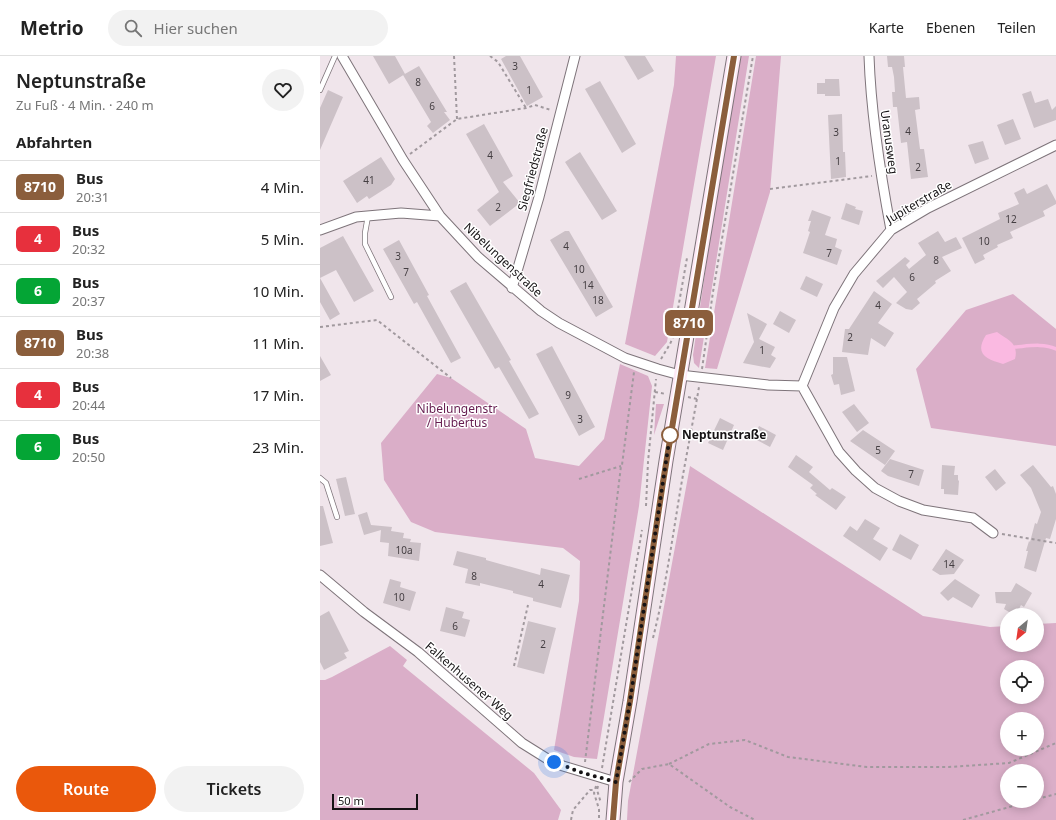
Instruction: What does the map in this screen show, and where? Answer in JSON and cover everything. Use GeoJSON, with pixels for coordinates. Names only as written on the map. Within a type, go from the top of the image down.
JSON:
{"type":"FeatureCollection","features":[{"type":"Feature","properties":{"kind":"main road"},"geometry":{"type":"LineString","coordinates":[[613,820],[616,782],[630,701],[680,375],[734,56]]}},
{"type":"Feature","properties":{"kind":"street","name":"Nibelungenstraße"},"geometry":{"type":"LineString","coordinates":[[342,56],[403,160],[440,216],[478,257],[541,312],[559,323],[625,358],[680,375]]}},
{"type":"Feature","properties":{"kind":"street","name":"Siegfriedstraße"},"geometry":{"type":"LineString","coordinates":[[512,288],[539,197],[575,56]]}},
{"type":"Feature","properties":{"kind":"street","name":"Uranusweg"},"geometry":{"type":"LineString","coordinates":[[869,56],[873,117],[881,175],[891,230]]}},
{"type":"Feature","properties":{"kind":"street","name":"Jupiterstraße"},"geometry":{"type":"LineString","coordinates":[[802,386],[834,308],[854,274],[891,230],[928,208],[1056,145]]}},
{"type":"Feature","properties":{"kind":"street"},"geometry":{"type":"LineString","coordinates":[[320,230],[356,217],[401,213],[440,216]]}},
{"type":"Feature","properties":{"kind":"street"},"geometry":{"type":"LineString","coordinates":[[680,375],[768,385],[802,386],[840,452],[856,471],[875,488],[899,501],[922,510],[973,518],[993,533]]}},
{"type":"Feature","properties":{"kind":"street","name":"Falkenhusener Weg"},"geometry":{"type":"LineString","coordinates":[[320,575],[364,612],[418,652],[522,743],[546,758],[563,766],[616,782]]}},
{"type":"Feature","properties":{"kind":"lane"},"geometry":{"type":"LineString","coordinates":[[320,90],[335,56]]}},
{"type":"Feature","properties":{"kind":"lane"},"geometry":{"type":"LineString","coordinates":[[368,216],[365,244],[391,297]]}},
{"type":"Feature","properties":{"kind":"lane"},"geometry":{"type":"LineString","coordinates":[[320,478],[326,483],[337,517]]}},
{"type":"Feature","properties":{"kind":"path"},"geometry":{"type":"LineString","coordinates":[[454,56],[457,119]]}},
{"type":"Feature","properties":{"kind":"path"},"geometry":{"type":"LineString","coordinates":[[490,56],[498,62],[526,108]]}},
{"type":"Feature","properties":{"kind":"path"},"geometry":{"type":"LineString","coordinates":[[652,642],[665,580],[701,377],[713,292],[753,56]]}},
{"type":"Feature","properties":{"kind":"path"},"geometry":{"type":"LineString","coordinates":[[403,160],[457,119],[526,108],[535,105],[560,113]]}},
{"type":"Feature","properties":{"kind":"path"},"geometry":{"type":"LineString","coordinates":[[770,189],[881,175]]}},
{"type":"Feature","properties":{"kind":"path"},"geometry":{"type":"LineString","coordinates":[[645,512],[648,462],[658,369],[660,361],[673,337],[687,257]]}},
{"type":"Feature","properties":{"kind":"path"},"geometry":{"type":"LineString","coordinates":[[320,328],[377,320],[451,378]]}},
{"type":"Feature","properties":{"kind":"path"},"geometry":{"type":"LineString","coordinates":[[583,773],[621,466],[636,362]]}},
{"type":"Feature","properties":{"kind":"path"},"geometry":{"type":"LineString","coordinates":[[579,479],[621,466]]}},
{"type":"Feature","properties":{"kind":"path"},"geometry":{"type":"LineString","coordinates":[[599,820],[599,809],[594,793],[600,778],[643,524]]}},
{"type":"Feature","properties":{"kind":"path"},"geometry":{"type":"LineString","coordinates":[[993,533],[1056,543]]}},
{"type":"Feature","properties":{"kind":"path"},"geometry":{"type":"LineString","coordinates":[[514,666],[528,605]]}},
{"type":"Feature","properties":{"kind":"path"},"geometry":{"type":"LineString","coordinates":[[616,782],[629,782],[642,769],[670,764],[709,744],[745,740],[788,757],[867,767],[949,767],[1009,763],[1056,743]]}},
{"type":"Feature","properties":{"kind":"path"},"geometry":{"type":"LineString","coordinates":[[670,764],[730,807],[755,820]]}},
{"type":"Feature","properties":{"kind":"path"},"geometry":{"type":"LineString","coordinates":[[629,782],[630,776]]}},
{"type":"Feature","properties":{"kind":"path"},"geometry":{"type":"LineString","coordinates":[[571,820],[573,810],[590,790],[596,790]]}},
{"type":"Feature","properties":{"kind":"path"},"geometry":{"type":"LineString","coordinates":[[596,790],[603,810]]}},
{"type":"Feature","properties":{"kind":"path"},"geometry":{"type":"LineString","coordinates":[[1044,797],[1056,794]]}},
{"type":"Feature","properties":{"kind":"path"},"geometry":{"type":"LineString","coordinates":[[963,820],[1006,808]]}},
{"type":"Feature","properties":{"kind":"green space"},"geometry":{"type":"Polygon","coordinates":[[[676,56],[716,56],[667,342],[655,356],[625,344],[674,85],[676,56]]]}},
{"type":"Feature","properties":{"kind":"green space"},"geometry":{"type":"Polygon","coordinates":[[[739,56],[749,56],[699,368],[694,363],[693,355],[739,56]]]}},
{"type":"Feature","properties":{"kind":"green space"},"geometry":{"type":"Polygon","coordinates":[[[756,56],[781,56],[770,192],[717,369],[705,368],[756,56]]]}},
{"type":"Feature","properties":{"kind":"green space"},"geometry":{"type":"Polygon","coordinates":[[[1013,294],[1056,329],[1056,446],[931,428],[916,369],[966,310],[1013,294]]]}},
{"type":"Feature","properties":{"kind":"green space","name":"Nibelungenstr / Hubertus"},"geometry":{"type":"Polygon","coordinates":[[[620,364],[648,376],[652,386],[639,506],[597,759],[574,757],[554,750],[579,601],[580,561],[563,548],[435,532],[411,522],[384,480],[381,443],[437,374],[451,378],[526,429],[535,458],[579,466],[604,439],[620,364]]]}},
{"type":"Feature","properties":{"kind":"green space"},"geometry":{"type":"Polygon","coordinates":[[[656,404],[664,404],[654,435],[656,404]]]}},
{"type":"Feature","properties":{"kind":"green space"},"geometry":{"type":"Polygon","coordinates":[[[690,466],[923,616],[990,627],[1000,626],[1000,652],[1044,652],[1044,624],[1056,623],[1056,820],[627,820],[628,801],[690,466]]]}},
{"type":"Feature","properties":{"kind":"green space"},"geometry":{"type":"Polygon","coordinates":[[[390,646],[407,660],[403,666],[534,773],[561,810],[558,820],[320,820],[320,680],[325,680],[332,677],[390,646]]]}},
{"type":"Feature","properties":{"kind":"shaded area"},"geometry":{"type":"Polygon","coordinates":[[[997,332],[1012,342],[1016,354],[1015,359],[1003,364],[987,358],[981,347],[986,335],[997,332]]]}},
{"type":"Feature","properties":{"kind":"building"},"geometry":{"type":"Polygon","coordinates":[[[373,56],[395,56],[405,74],[389,84],[373,56]]]}},
{"type":"Feature","properties":{"kind":"building"},"geometry":{"type":"Polygon","coordinates":[[[506,56],[520,56],[543,97],[527,106],[501,59],[506,56]]]}},
{"type":"Feature","properties":{"kind":"building"},"geometry":{"type":"Polygon","coordinates":[[[624,56],[645,56],[654,71],[638,80],[624,56]]]}},
{"type":"Feature","properties":{"kind":"building"},"geometry":{"type":"Polygon","coordinates":[[[887,56],[904,56],[905,67],[903,67],[906,98],[919,97],[920,109],[915,110],[920,149],[924,149],[928,177],[911,179],[907,142],[901,143],[897,107],[893,107],[892,92],[895,92],[894,77],[892,67],[888,67],[887,56]]]}},
{"type":"Feature","properties":{"kind":"building"},"geometry":{"type":"Polygon","coordinates":[[[419,66],[447,112],[444,112],[450,120],[433,133],[427,126],[431,122],[403,75],[419,66]]]}},
{"type":"Feature","properties":{"kind":"building"},"geometry":{"type":"Polygon","coordinates":[[[825,79],[839,79],[840,96],[825,96],[825,94],[817,94],[817,83],[825,83],[825,79]]]}},
{"type":"Feature","properties":{"kind":"building"},"geometry":{"type":"Polygon","coordinates":[[[600,81],[636,144],[622,153],[585,89],[600,81]]]}},
{"type":"Feature","properties":{"kind":"building"},"geometry":{"type":"Polygon","coordinates":[[[328,90],[343,97],[320,150],[320,108],[328,90]]]}},
{"type":"Feature","properties":{"kind":"building"},"geometry":{"type":"Polygon","coordinates":[[[1031,91],[1035,103],[1048,99],[1052,110],[1056,106],[1056,120],[1034,128],[1022,94],[1031,91]]]}},
{"type":"Feature","properties":{"kind":"building"},"geometry":{"type":"Polygon","coordinates":[[[842,114],[843,152],[845,152],[846,177],[831,179],[828,115],[842,114]]]}},
{"type":"Feature","properties":{"kind":"building"},"geometry":{"type":"Polygon","coordinates":[[[1013,119],[1021,139],[1005,145],[997,125],[1013,119]]]}},
{"type":"Feature","properties":{"kind":"building"},"geometry":{"type":"Polygon","coordinates":[[[484,124],[513,176],[503,182],[520,203],[490,226],[477,210],[499,192],[466,134],[484,124]]]}},
{"type":"Feature","properties":{"kind":"building"},"geometry":{"type":"Polygon","coordinates":[[[983,141],[989,159],[975,164],[968,145],[983,141]]]}},
{"type":"Feature","properties":{"kind":"building"},"geometry":{"type":"Polygon","coordinates":[[[580,152],[617,211],[602,220],[565,162],[580,152]]]}},
{"type":"Feature","properties":{"kind":"building"},"geometry":{"type":"Polygon","coordinates":[[[381,157],[395,179],[391,185],[369,199],[367,196],[357,203],[343,181],[381,157]]]}},
{"type":"Feature","properties":{"kind":"building"},"geometry":{"type":"Polygon","coordinates":[[[1047,184],[1056,201],[1056,204],[1043,211],[1045,216],[1010,232],[1013,238],[997,245],[998,247],[983,255],[985,259],[975,264],[962,238],[1000,219],[998,213],[1019,204],[1014,193],[1024,188],[1027,194],[1047,184]]]}},
{"type":"Feature","properties":{"kind":"building"},"geometry":{"type":"Polygon","coordinates":[[[846,203],[856,207],[855,209],[863,211],[859,225],[841,219],[846,203]]]}},
{"type":"Feature","properties":{"kind":"building"},"geometry":{"type":"Polygon","coordinates":[[[812,210],[831,217],[825,235],[837,239],[835,247],[842,250],[837,265],[803,253],[810,232],[808,231],[811,221],[808,221],[812,210]]]}},
{"type":"Feature","properties":{"kind":"building"},"geometry":{"type":"Polygon","coordinates":[[[565,231],[569,231],[613,307],[596,317],[550,240],[565,231]]]}},
{"type":"Feature","properties":{"kind":"building"},"geometry":{"type":"Polygon","coordinates":[[[938,231],[945,242],[956,237],[962,248],[942,257],[951,271],[935,281],[936,283],[917,299],[920,303],[912,310],[906,309],[896,303],[907,292],[894,277],[883,288],[876,281],[905,257],[910,261],[906,265],[909,269],[926,255],[918,243],[938,231]]]}},
{"type":"Feature","properties":{"kind":"building"},"geometry":{"type":"Polygon","coordinates":[[[343,236],[374,291],[354,302],[336,270],[320,278],[320,248],[343,236]]]}},
{"type":"Feature","properties":{"kind":"building"},"geometry":{"type":"Polygon","coordinates":[[[399,240],[429,295],[427,296],[461,358],[451,363],[417,302],[414,304],[383,249],[399,240]]]}},
{"type":"Feature","properties":{"kind":"building"},"geometry":{"type":"Polygon","coordinates":[[[806,276],[823,284],[817,297],[800,289],[806,276]]]}},
{"type":"Feature","properties":{"kind":"building"},"geometry":{"type":"Polygon","coordinates":[[[320,278],[340,314],[330,320],[320,302],[320,278]]]}},
{"type":"Feature","properties":{"kind":"building"},"geometry":{"type":"Polygon","coordinates":[[[466,282],[511,360],[509,361],[539,414],[529,419],[499,367],[495,369],[450,291],[466,282]]]}},
{"type":"Feature","properties":{"kind":"building"},"geometry":{"type":"Polygon","coordinates":[[[874,291],[892,304],[878,323],[894,333],[885,347],[871,338],[868,355],[842,352],[845,329],[849,329],[874,291]]]}},
{"type":"Feature","properties":{"kind":"building"},"geometry":{"type":"Polygon","coordinates":[[[780,311],[796,320],[789,333],[773,324],[780,311]]]}},
{"type":"Feature","properties":{"kind":"building"},"geometry":{"type":"Polygon","coordinates":[[[747,313],[767,324],[759,339],[775,347],[771,355],[776,358],[770,368],[743,363],[754,342],[747,313]]]}},
{"type":"Feature","properties":{"kind":"building"},"geometry":{"type":"Polygon","coordinates":[[[552,346],[595,427],[579,436],[536,354],[552,346]]]}},
{"type":"Feature","properties":{"kind":"building"},"geometry":{"type":"Polygon","coordinates":[[[320,356],[331,375],[320,381],[320,356]]]}},
{"type":"Feature","properties":{"kind":"building"},"geometry":{"type":"Polygon","coordinates":[[[833,357],[847,357],[855,391],[841,395],[839,384],[834,385],[831,375],[833,374],[833,357]]]}},
{"type":"Feature","properties":{"kind":"building"},"geometry":{"type":"Polygon","coordinates":[[[854,404],[869,423],[857,432],[842,412],[854,404]]]}},
{"type":"Feature","properties":{"kind":"building"},"geometry":{"type":"Polygon","coordinates":[[[720,418],[734,425],[723,450],[708,443],[720,418]]]}},
{"type":"Feature","properties":{"kind":"building"},"geometry":{"type":"Polygon","coordinates":[[[759,426],[776,435],[770,447],[753,438],[759,426]]]}},
{"type":"Feature","properties":{"kind":"building"},"geometry":{"type":"Polygon","coordinates":[[[863,430],[895,451],[885,465],[850,441],[863,430]]]}},
{"type":"Feature","properties":{"kind":"building"},"geometry":{"type":"Polygon","coordinates":[[[796,455],[813,467],[809,472],[830,490],[832,488],[846,497],[836,510],[815,495],[817,494],[810,488],[813,485],[788,467],[796,455]]]}},
{"type":"Feature","properties":{"kind":"building"},"geometry":{"type":"Polygon","coordinates":[[[890,459],[924,470],[919,486],[888,476],[881,471],[890,459]]]}},
{"type":"Feature","properties":{"kind":"building"},"geometry":{"type":"Polygon","coordinates":[[[942,465],[955,466],[954,475],[958,475],[959,481],[958,495],[944,494],[944,489],[941,489],[942,465]]]}},
{"type":"Feature","properties":{"kind":"building"},"geometry":{"type":"Polygon","coordinates":[[[1033,465],[1051,487],[1053,486],[1056,494],[1056,519],[1050,539],[1046,538],[1036,572],[1024,568],[1029,541],[1030,542],[1035,523],[1037,524],[1041,512],[1031,488],[1020,475],[1033,465]]]}},
{"type":"Feature","properties":{"kind":"building"},"geometry":{"type":"Polygon","coordinates":[[[995,469],[1006,483],[996,491],[985,477],[995,469]]]}},
{"type":"Feature","properties":{"kind":"building"},"geometry":{"type":"Polygon","coordinates":[[[346,477],[355,514],[345,516],[336,479],[346,477]]]}},
{"type":"Feature","properties":{"kind":"building"},"geometry":{"type":"Polygon","coordinates":[[[320,506],[323,506],[333,543],[320,546],[320,506]]]}},
{"type":"Feature","properties":{"kind":"building"},"geometry":{"type":"Polygon","coordinates":[[[367,512],[371,525],[392,527],[391,531],[404,533],[403,538],[411,539],[410,542],[421,543],[419,561],[388,556],[389,543],[380,542],[381,530],[364,535],[358,515],[367,512]]]}},
{"type":"Feature","properties":{"kind":"building"},"geometry":{"type":"Polygon","coordinates":[[[865,519],[880,528],[873,539],[888,548],[880,561],[843,536],[850,526],[857,531],[865,519]]]}},
{"type":"Feature","properties":{"kind":"building"},"geometry":{"type":"Polygon","coordinates":[[[900,534],[919,545],[911,560],[892,550],[900,534]]]}},
{"type":"Feature","properties":{"kind":"building"},"geometry":{"type":"Polygon","coordinates":[[[946,549],[964,560],[954,574],[940,575],[932,570],[946,549]]]}},
{"type":"Feature","properties":{"kind":"building"},"geometry":{"type":"Polygon","coordinates":[[[457,551],[486,558],[486,560],[540,575],[541,568],[570,575],[561,608],[533,601],[533,598],[513,593],[513,591],[480,583],[480,586],[465,583],[468,569],[453,565],[457,551]]]}},
{"type":"Feature","properties":{"kind":"building"},"geometry":{"type":"Polygon","coordinates":[[[390,579],[401,582],[400,587],[416,592],[410,611],[383,603],[390,579]]]}},
{"type":"Feature","properties":{"kind":"building"},"geometry":{"type":"Polygon","coordinates":[[[955,579],[980,595],[972,608],[953,597],[948,601],[940,593],[955,579]]]}},
{"type":"Feature","properties":{"kind":"building"},"geometry":{"type":"Polygon","coordinates":[[[1016,583],[1032,593],[1024,607],[1021,605],[1020,608],[1004,608],[1006,604],[996,603],[995,592],[1011,592],[1016,583]]]}},
{"type":"Feature","properties":{"kind":"building"},"geometry":{"type":"Polygon","coordinates":[[[446,607],[464,612],[462,618],[470,620],[465,637],[440,631],[446,607]]]}},
{"type":"Feature","properties":{"kind":"building"},"geometry":{"type":"Polygon","coordinates":[[[329,611],[349,651],[344,653],[347,658],[324,670],[320,662],[320,616],[329,611]]]}},
{"type":"Feature","properties":{"kind":"building"},"geometry":{"type":"Polygon","coordinates":[[[528,621],[556,628],[544,674],[517,667],[528,621]]]}},
{"type":"Feature","properties":{"kind":"waterway"},"geometry":{"type":"LineString","coordinates":[[1015,347],[1041,345],[1056,349]]}},
{"type":"Feature","properties":{"kind":"bus line","name":"8710"},"geometry":{"type":"LineString","coordinates":[[613,820],[616,782],[630,701],[663,482],[734,56]]}},
{"type":"Feature","properties":{"kind":"place","name":"Neptunstraße"},"geometry":{"type":"Point","coordinates":[670,435]}},
{"type":"Feature","properties":{"kind":"route"},"geometry":{"type":"LineString","coordinates":[[554,762],[583,773],[616,782],[630,701],[670,435]]}}]}
